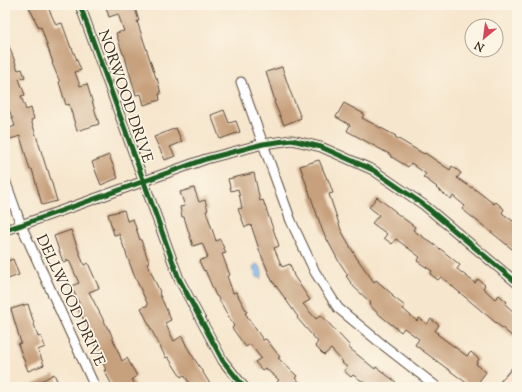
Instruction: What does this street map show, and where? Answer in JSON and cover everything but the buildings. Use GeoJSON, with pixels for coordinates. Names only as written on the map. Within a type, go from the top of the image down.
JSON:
{"type":"FeatureCollection","features":[{"type":"Feature","properties":{"kind":"street","name":"NORWOOD DRIVE"},"geometry":{"type":"LineString","coordinates":[[80,5],[179,279],[223,361],[244,387]]}},
{"type":"Feature","properties":{"kind":"street"},"geometry":{"type":"LineString","coordinates":[[241,82],[291,221],[315,272],[338,308],[436,387]]}},
{"type":"Feature","properties":{"kind":"street"},"geometry":{"type":"LineString","coordinates":[[5,230],[143,182],[206,158],[263,144],[292,140],[321,147],[373,170],[424,205],[517,283]]}},
{"type":"Feature","properties":{"kind":"street","name":"DELLWOOD DRIVE"},"geometry":{"type":"LineString","coordinates":[[5,180],[21,225],[95,387]]}},
{"type":"Feature","properties":{"kind":"street"},"geometry":{"type":"LineString","coordinates":[[505,387],[517,373]]}},
{"type":"Feature","properties":{"kind":"water"},"geometry":{"type":"Polygon","coordinates":[[[256,264],[260,266],[262,270],[261,278],[257,277],[253,267],[256,264]]]}},
{"type":"Feature","properties":{"kind":"cycle path"},"geometry":{"type":"LineString","coordinates":[[80,5],[179,279],[223,361],[244,387]]}},
{"type":"Feature","properties":{"kind":"cycle path"},"geometry":{"type":"LineString","coordinates":[[5,230],[206,159],[263,144],[292,140],[321,147],[373,170],[424,205],[517,283]]}}]}
